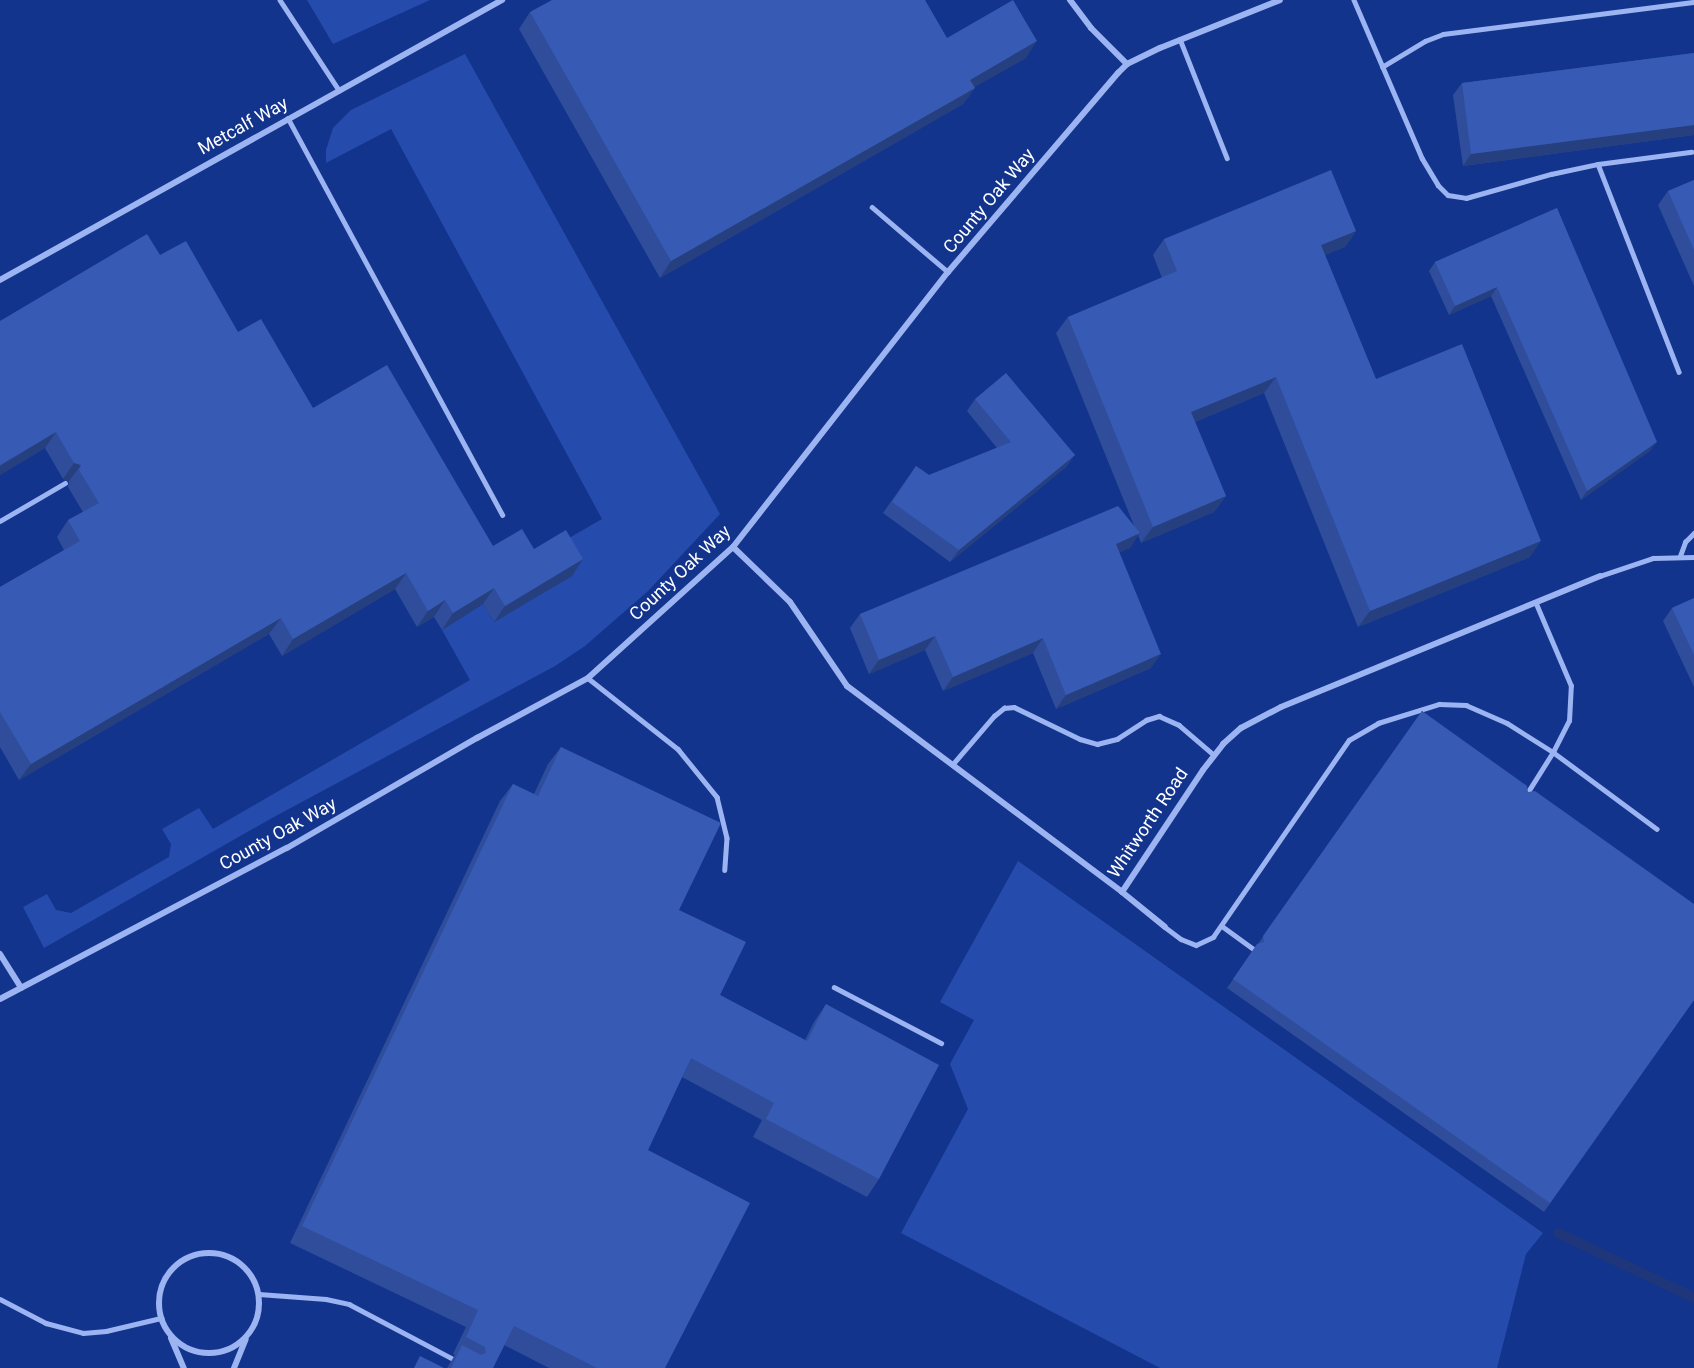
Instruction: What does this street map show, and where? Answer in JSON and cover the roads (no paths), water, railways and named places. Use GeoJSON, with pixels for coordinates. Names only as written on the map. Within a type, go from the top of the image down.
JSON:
{"type":"FeatureCollection","features":[{"type":"Feature","properties":{"kind":"street","name":"Metcalf Way"},"geometry":{"type":"LineString","coordinates":[[1,277],[502,0]]}},
{"type":"Feature","properties":{"kind":"street"},"geometry":{"type":"LineString","coordinates":[[1070,0],[1091,28],[1127,64]]}},
{"type":"Feature","properties":{"kind":"street","name":"County Oak Way"},"geometry":{"type":"LineString","coordinates":[[0,999],[287,848],[477,738],[588,678],[733,547],[948,272],[1127,64],[1180,39],[1280,0]]}},
{"type":"Feature","properties":{"kind":"street","name":"Whitworth Road"},"geometry":{"type":"LineString","coordinates":[[733,547],[790,602],[847,686],[1122,892],[1214,755],[1241,728],[1281,707],[1600,576]]}},
{"type":"Feature","properties":{"kind":"street"},"geometry":{"type":"LineString","coordinates":[[1122,892],[1165,927]]}},
{"type":"Feature","properties":{"kind":"street"},"geometry":{"type":"LineString","coordinates":[[0,954],[21,988]]}},
{"type":"Feature","properties":{"kind":"street"},"geometry":{"type":"LineString","coordinates":[[184,1368],[161,1318],[159,1292],[166,1276],[178,1262],[201,1252],[224,1254],[240,1262],[254,1280],[259,1294],[257,1318],[234,1368]]}},
{"type":"Feature","properties":{"kind":"street"},"geometry":{"type":"LineString","coordinates":[[169,1334],[185,1347],[210,1353],[229,1349],[249,1334]]}},
{"type":"Feature","properties":{"kind":"lane"},"geometry":{"type":"LineString","coordinates":[[280,0],[339,90]]}},
{"type":"Feature","properties":{"kind":"lane"},"geometry":{"type":"LineString","coordinates":[[1354,0],[1428,170],[1438,185],[1453,197],[1466,198],[1551,174],[1598,164],[1692,152]]}},
{"type":"Feature","properties":{"kind":"lane"},"geometry":{"type":"LineString","coordinates":[[1382,67],[1425,41],[1443,34],[1694,2]]}},
{"type":"Feature","properties":{"kind":"lane"},"geometry":{"type":"LineString","coordinates":[[1180,39],[1227,158]]}},
{"type":"Feature","properties":{"kind":"lane"},"geometry":{"type":"LineString","coordinates":[[288,118],[503,515]]}},
{"type":"Feature","properties":{"kind":"lane"},"geometry":{"type":"LineString","coordinates":[[1598,164],[1679,372]]}},
{"type":"Feature","properties":{"kind":"lane"},"geometry":{"type":"LineString","coordinates":[[872,207],[948,272]]}},
{"type":"Feature","properties":{"kind":"lane"},"geometry":{"type":"LineString","coordinates":[[0,520],[65,483]]}},
{"type":"Feature","properties":{"kind":"lane"},"geometry":{"type":"LineString","coordinates":[[1680,556],[1685,542],[1694,533]]}},
{"type":"Feature","properties":{"kind":"lane"},"geometry":{"type":"LineString","coordinates":[[1600,576],[1653,558],[1694,557]]}},
{"type":"Feature","properties":{"kind":"lane"},"geometry":{"type":"LineString","coordinates":[[1525,797],[1569,721],[1571,686],[1536,604]]}},
{"type":"Feature","properties":{"kind":"lane"},"geometry":{"type":"LineString","coordinates":[[588,678],[678,749],[717,797],[727,838],[725,870]]}},
{"type":"Feature","properties":{"kind":"lane"},"geometry":{"type":"LineString","coordinates":[[1165,927],[1181,939],[1196,945],[1207,941],[1222,926],[1349,740],[1363,730],[1422,707],[1454,703],[1493,715],[1553,752],[1657,829]]}},
{"type":"Feature","properties":{"kind":"lane"},"geometry":{"type":"LineString","coordinates":[[952,765],[994,716],[1004,708],[1014,707],[1080,739],[1097,744],[1117,739],[1146,720],[1159,716],[1179,725],[1214,755]]}},
{"type":"Feature","properties":{"kind":"lane"},"geometry":{"type":"LineString","coordinates":[[1222,926],[1254,949]]}},
{"type":"Feature","properties":{"kind":"lane"},"geometry":{"type":"LineString","coordinates":[[834,987],[941,1043]]}},
{"type":"Feature","properties":{"kind":"lane"},"geometry":{"type":"LineString","coordinates":[[259,1294],[326,1299],[349,1304],[460,1363]]}},
{"type":"Feature","properties":{"kind":"lane"},"geometry":{"type":"LineString","coordinates":[[0,1299],[46,1323],[83,1333],[106,1331],[161,1318]]}},
{"type":"Feature","properties":{"kind":"waterway"},"geometry":{"type":"LineString","coordinates":[[1558,1233],[1694,1298]]}}]}
